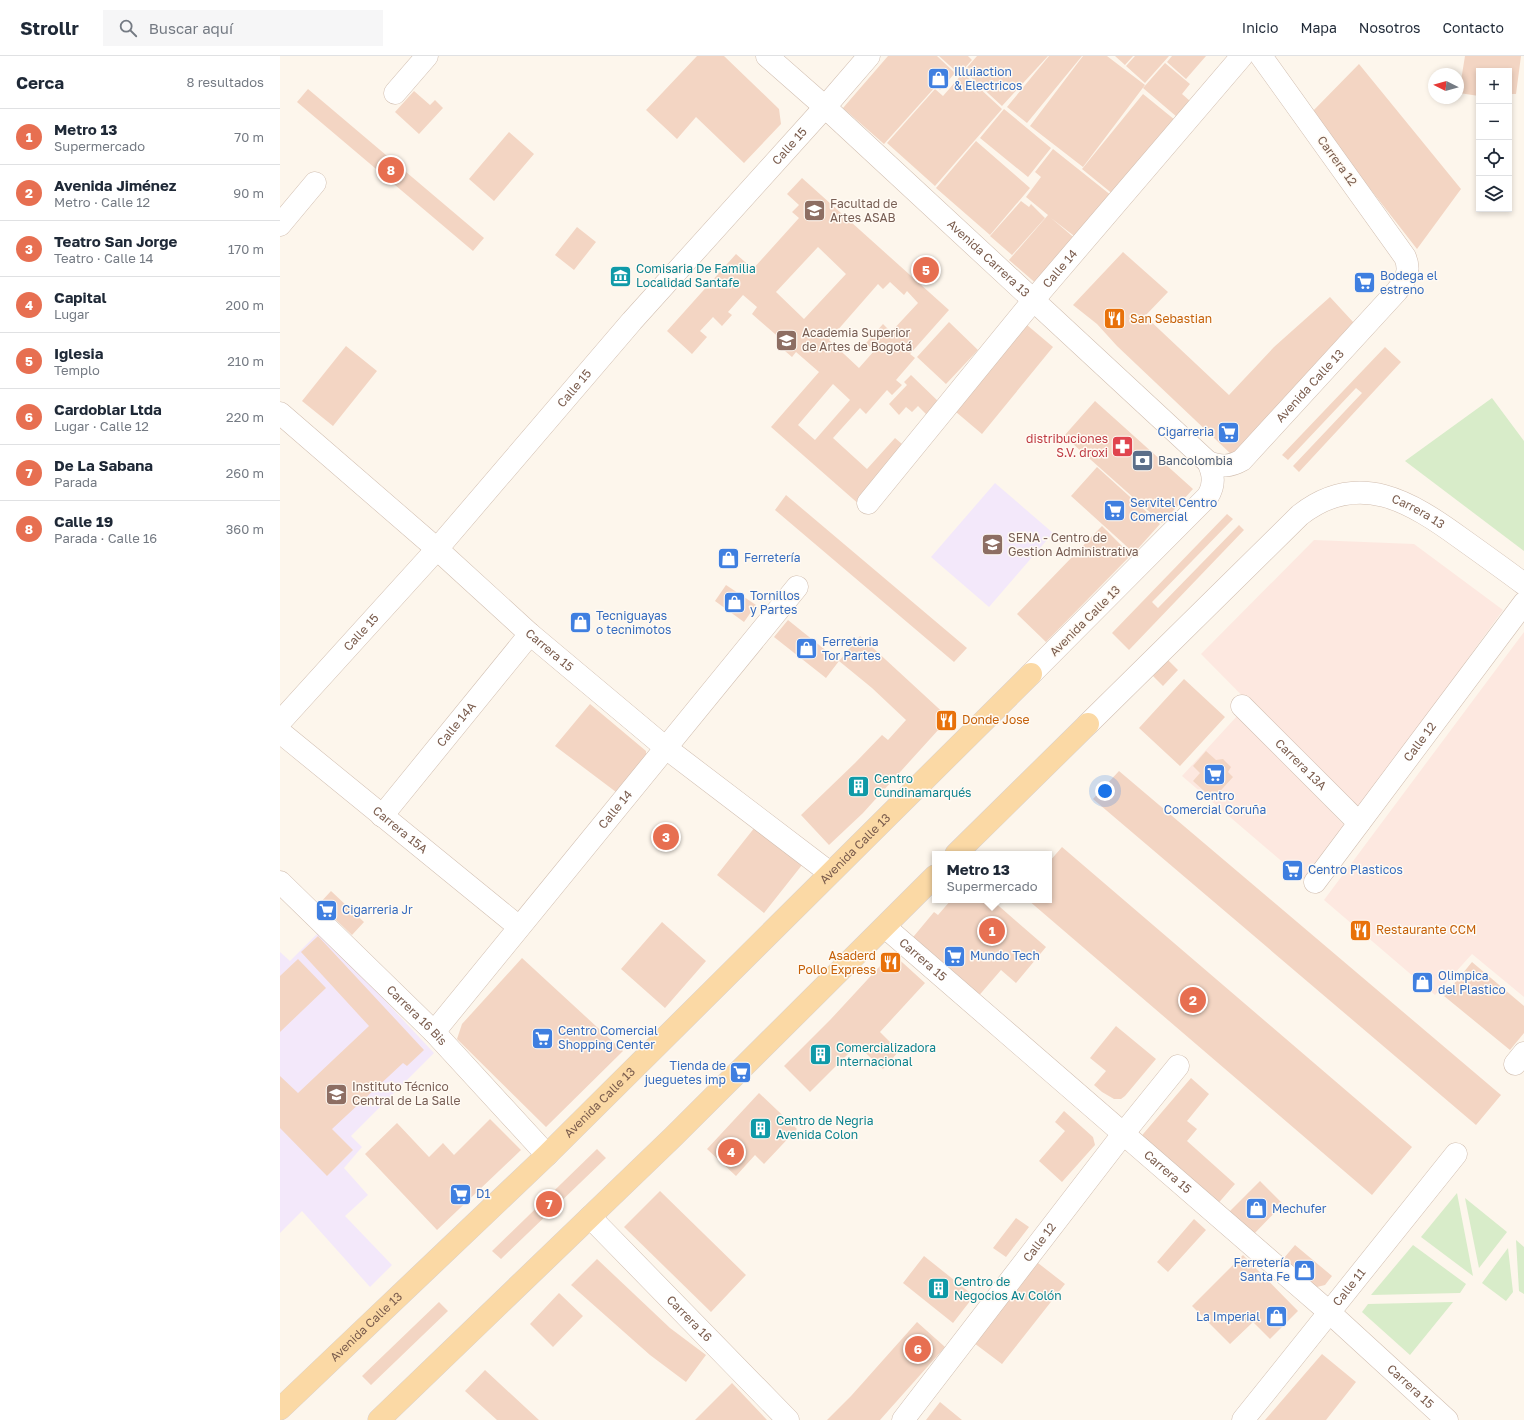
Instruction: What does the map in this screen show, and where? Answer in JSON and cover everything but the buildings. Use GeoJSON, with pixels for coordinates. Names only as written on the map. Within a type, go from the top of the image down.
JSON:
{"type":"FeatureCollection","features":[{"type":"Feature","properties":{"kind":"main road","name":"Avenida Calle 13"},"geometry":{"type":"LineString","coordinates":[[280,1409],[547,1155],[1031,674]]}},
{"type":"Feature","properties":{"kind":"main road"},"geometry":{"type":"LineString","coordinates":[[959,851],[1088,724]]}},
{"type":"Feature","properties":{"kind":"main road"},"geometry":{"type":"LineString","coordinates":[[379,1420],[590,1217],[932,879]]}},
{"type":"Feature","properties":{"kind":"street"},"geometry":{"type":"LineString","coordinates":[[395,93],[427,56]]}},
{"type":"Feature","properties":{"kind":"street","name":"Avenida Carrera 13"},"geometry":{"type":"LineString","coordinates":[[767,56],[825,107],[1208,462]]}},
{"type":"Feature","properties":{"kind":"street","name":"Calle 15"},"geometry":{"type":"LineString","coordinates":[[280,722],[437,549],[632,321],[825,107],[869,56]]}},
{"type":"Feature","properties":{"kind":"street","name":"Calle 14"},"geometry":{"type":"LineString","coordinates":[[868,503],[1033,301],[1242,56]]}},
{"type":"Feature","properties":{"kind":"street","name":"Carrera 12"},"geometry":{"type":"LineString","coordinates":[[1261,56],[1405,257],[1408,269]]}},
{"type":"Feature","properties":{"kind":"street"},"geometry":{"type":"LineString","coordinates":[[280,224],[315,183]]}},
{"type":"Feature","properties":{"kind":"street","name":"Avenida Calle 13"},"geometry":{"type":"LineString","coordinates":[[1208,462],[1226,466],[1235,464],[1242,460],[1397,291],[1407,276],[1408,269]]}},
{"type":"Feature","properties":{"kind":"street","name":"Carrera 15"},"geometry":{"type":"LineString","coordinates":[[280,413],[437,549],[530,634],[666,748],[830,873]]}},
{"type":"Feature","properties":{"kind":"street","name":"Avenida Calle 13"},"geometry":{"type":"LineString","coordinates":[[1031,674],[1208,496],[1211,491],[1213,477],[1212,470],[1208,462]]}},
{"type":"Feature","properties":{"kind":"street","name":"Carrera 13"},"geometry":{"type":"LineString","coordinates":[[1088,724],[1300,515],[1312,506],[1328,498],[1358,493],[1396,498],[1432,516],[1524,584]]}},
{"type":"Feature","properties":{"kind":"street","name":"Calle 14"},"geometry":{"type":"LineString","coordinates":[[434,1032],[796,587]]}},
{"type":"Feature","properties":{"kind":"street","name":"Calle 12"},"geometry":{"type":"LineString","coordinates":[[1315,882],[1524,603]]}},
{"type":"Feature","properties":{"kind":"street","name":"Calle 14A"},"geometry":{"type":"LineString","coordinates":[[382,816],[530,634]]}},
{"type":"Feature","properties":{"kind":"street","name":"Carrera 13A"},"geometry":{"type":"LineString","coordinates":[[1242,706],[1358,823]]}},
{"type":"Feature","properties":{"kind":"street","name":"Carrera 15A"},"geometry":{"type":"LineString","coordinates":[[280,732],[519,927]]}},
{"type":"Feature","properties":{"kind":"street","name":"Carrera 16 Bis"},"geometry":{"type":"LineString","coordinates":[[280,882],[434,1032],[547,1155]]}},
{"type":"Feature","properties":{"kind":"street","name":"Carrera 15"},"geometry":{"type":"LineString","coordinates":[[885,927],[1329,1312],[1448,1420]]}},
{"type":"Feature","properties":{"kind":"street","name":"Calle 12"},"geometry":{"type":"LineString","coordinates":[[903,1420],[1123,1134],[1178,1066]]}},
{"type":"Feature","properties":{"kind":"street","name":"Calle 11"},"geometry":{"type":"LineString","coordinates":[[1243,1420],[1456,1154]]}},
{"type":"Feature","properties":{"kind":"street","name":"Carrera 16"},"geometry":{"type":"LineString","coordinates":[[590,1217],[788,1420]]}},
{"type":"Feature","properties":{"kind":"shaded area","name":"SENA - Centro de Gestion Administrativa"},"geometry":{"type":"Polygon","coordinates":[[[995,483],[1053,533],[989,607],[931,557],[995,483]]]}},
{"type":"Feature","properties":{"kind":"shaded area"},"geometry":{"type":"Polygon","coordinates":[[[1314,540],[1414,544],[1503,610],[1357,812],[1201,654],[1314,540]]]}},
{"type":"Feature","properties":{"kind":"shaded area"},"geometry":{"type":"Polygon","coordinates":[[[1524,632],[1524,997],[1472,954],[1435,995],[1324,900],[1524,632]]]}},
{"type":"Feature","properties":{"kind":"shaded area"},"geometry":{"type":"Polygon","coordinates":[[[1238,715],[1346,827],[1306,882],[1182,776],[1238,715]]]}},
{"type":"Feature","properties":{"kind":"shaded area","name":"Instituto Técnico Central de La Salle"},"geometry":{"type":"Polygon","coordinates":[[[320,931],[434,1053],[351,1136],[362,1147],[344,1168],[368,1195],[345,1216],[392,1265],[370,1287],[302,1211],[280,1233],[280,952],[290,961],[320,931]]]}},
{"type":"Feature","properties":{"kind":"green space"},"geometry":{"type":"Polygon","coordinates":[[[1492,398],[1524,441],[1524,551],[1405,461],[1492,398]]]}},
{"type":"Feature","properties":{"kind":"green space"},"geometry":{"type":"Polygon","coordinates":[[[1457,1193],[1473,1276],[1421,1237],[1457,1193]]]}},
{"type":"Feature","properties":{"kind":"green space"},"geometry":{"type":"Polygon","coordinates":[[[1465,1198],[1507,1232],[1479,1268],[1465,1198]]]}},
{"type":"Feature","properties":{"kind":"green space"},"geometry":{"type":"Polygon","coordinates":[[[1516,1240],[1524,1247],[1524,1294],[1519,1291],[1516,1240]]]}},
{"type":"Feature","properties":{"kind":"green space"},"geometry":{"type":"Polygon","coordinates":[[[1413,1245],[1466,1284],[1460,1293],[1371,1295],[1413,1245]]]}},
{"type":"Feature","properties":{"kind":"green space"},"geometry":{"type":"Polygon","coordinates":[[[1508,1248],[1513,1292],[1506,1301],[1482,1283],[1508,1248]]]}},
{"type":"Feature","properties":{"kind":"green space"},"geometry":{"type":"Polygon","coordinates":[[[1453,1302],[1410,1355],[1362,1312],[1368,1304],[1453,1302]]]}},
{"type":"Feature","properties":{"kind":"place","name":"Illuiaction & Electricos"},"geometry":{"type":"Point","coordinates":[939,79]}},
{"type":"Feature","properties":{"kind":"place","name":"Calle 19"},"geometry":{"type":"Point","coordinates":[391,170]}},
{"type":"Feature","properties":{"kind":"place","name":"Facultad de Artes ASAB"},"geometry":{"type":"Point","coordinates":[814,211]}},
{"type":"Feature","properties":{"kind":"place","name":"Iglesia"},"geometry":{"type":"Point","coordinates":[926,270]}},
{"type":"Feature","properties":{"kind":"place","name":"Comisaria De Familia Localidad Santafe"},"geometry":{"type":"Point","coordinates":[621,276]}},
{"type":"Feature","properties":{"kind":"place","name":"Bodega el estreno"},"geometry":{"type":"Point","coordinates":[1364,283]}},
{"type":"Feature","properties":{"kind":"place","name":"San Sebastian"},"geometry":{"type":"Point","coordinates":[1114,319]}},
{"type":"Feature","properties":{"kind":"place","name":"Academia Superior de Artes de Bogotá"},"geometry":{"type":"Point","coordinates":[786,340]}},
{"type":"Feature","properties":{"kind":"place","name":"Cigarreria"},"geometry":{"type":"Point","coordinates":[1229,432]}},
{"type":"Feature","properties":{"kind":"place","name":"distribuciones S.V. droxi"},"geometry":{"type":"Point","coordinates":[1123,446]}},
{"type":"Feature","properties":{"kind":"place","name":"Bancolombia"},"geometry":{"type":"Point","coordinates":[1142,461]}},
{"type":"Feature","properties":{"kind":"place","name":"Servitel Centro Comercial"},"geometry":{"type":"Point","coordinates":[1115,510]}},
{"type":"Feature","properties":{"kind":"place","name":"SENA - Centro de Gestion Administrativa"},"geometry":{"type":"Point","coordinates":[992,545]}},
{"type":"Feature","properties":{"kind":"place","name":"Ferretería"},"geometry":{"type":"Point","coordinates":[728,558]}},
{"type":"Feature","properties":{"kind":"place","name":"Tornillos y Partes"},"geometry":{"type":"Point","coordinates":[735,603]}},
{"type":"Feature","properties":{"kind":"place","name":"Tecniguayas o tecnimotos"},"geometry":{"type":"Point","coordinates":[581,623]}},
{"type":"Feature","properties":{"kind":"place","name":"Ferreteria Tor Partes"},"geometry":{"type":"Point","coordinates":[807,649]}},
{"type":"Feature","properties":{"kind":"place","name":"Donde Jose"},"geometry":{"type":"Point","coordinates":[947,720]}},
{"type":"Feature","properties":{"kind":"place","name":"Centro Comercial Coruña"},"geometry":{"type":"Point","coordinates":[1215,775]}},
{"type":"Feature","properties":{"kind":"place","name":"Centro Cundinamarqués"},"geometry":{"type":"Point","coordinates":[859,786]}},
{"type":"Feature","properties":{"kind":"place","name":"Teatro San Jorge"},"geometry":{"type":"Point","coordinates":[666,837]}},
{"type":"Feature","properties":{"kind":"place","name":"Centro Plasticos"},"geometry":{"type":"Point","coordinates":[1293,870]}},
{"type":"Feature","properties":{"kind":"place","name":"Cigarreria Jr"},"geometry":{"type":"Point","coordinates":[326,910]}},
{"type":"Feature","properties":{"kind":"place","name":"Restaurante CCM"},"geometry":{"type":"Point","coordinates":[1361,930]}},
{"type":"Feature","properties":{"kind":"place","name":"Metro 13"},"geometry":{"type":"Point","coordinates":[992,931]}},
{"type":"Feature","properties":{"kind":"place","name":"Mundo Tech"},"geometry":{"type":"Point","coordinates":[955,956]}},
{"type":"Feature","properties":{"kind":"place","name":"Asaderd Pollo Express"},"geometry":{"type":"Point","coordinates":[891,963]}},
{"type":"Feature","properties":{"kind":"place","name":"Olimpica del Plastico"},"geometry":{"type":"Point","coordinates":[1423,983]}},
{"type":"Feature","properties":{"kind":"place","name":"Avenida Jiménez"},"geometry":{"type":"Point","coordinates":[1193,1000]}},
{"type":"Feature","properties":{"kind":"place","name":"Centro Comercial Shopping Center"},"geometry":{"type":"Point","coordinates":[542,1038]}},
{"type":"Feature","properties":{"kind":"place","name":"Comercializadora Internacional"},"geometry":{"type":"Point","coordinates":[820,1055]}},
{"type":"Feature","properties":{"kind":"place","name":"Tienda de jueguetes imp"},"geometry":{"type":"Point","coordinates":[741,1073]}},
{"type":"Feature","properties":{"kind":"place","name":"Instituto Técnico Central de La Salle"},"geometry":{"type":"Point","coordinates":[336,1094]}},
{"type":"Feature","properties":{"kind":"place","name":"Centro de Negria Avenida Colon"},"geometry":{"type":"Point","coordinates":[761,1128]}},
{"type":"Feature","properties":{"kind":"place","name":"Capital"},"geometry":{"type":"Point","coordinates":[731,1152]}},
{"type":"Feature","properties":{"kind":"place","name":"D1"},"geometry":{"type":"Point","coordinates":[461,1194]}},
{"type":"Feature","properties":{"kind":"place","name":"De La Sabana"},"geometry":{"type":"Point","coordinates":[549,1204]}},
{"type":"Feature","properties":{"kind":"place","name":"Mechufer"},"geometry":{"type":"Point","coordinates":[1256,1209]}},
{"type":"Feature","properties":{"kind":"place","name":"Ferretería Santa Fe"},"geometry":{"type":"Point","coordinates":[1305,1270]}},
{"type":"Feature","properties":{"kind":"place","name":"Centro de Negocios Av Colón"},"geometry":{"type":"Point","coordinates":[939,1289]}},
{"type":"Feature","properties":{"kind":"place","name":"La Imperial"},"geometry":{"type":"Point","coordinates":[1276,1317]}},
{"type":"Feature","properties":{"kind":"place","name":"Cardoblar Ltda"},"geometry":{"type":"Point","coordinates":[918,1349]}}]}
